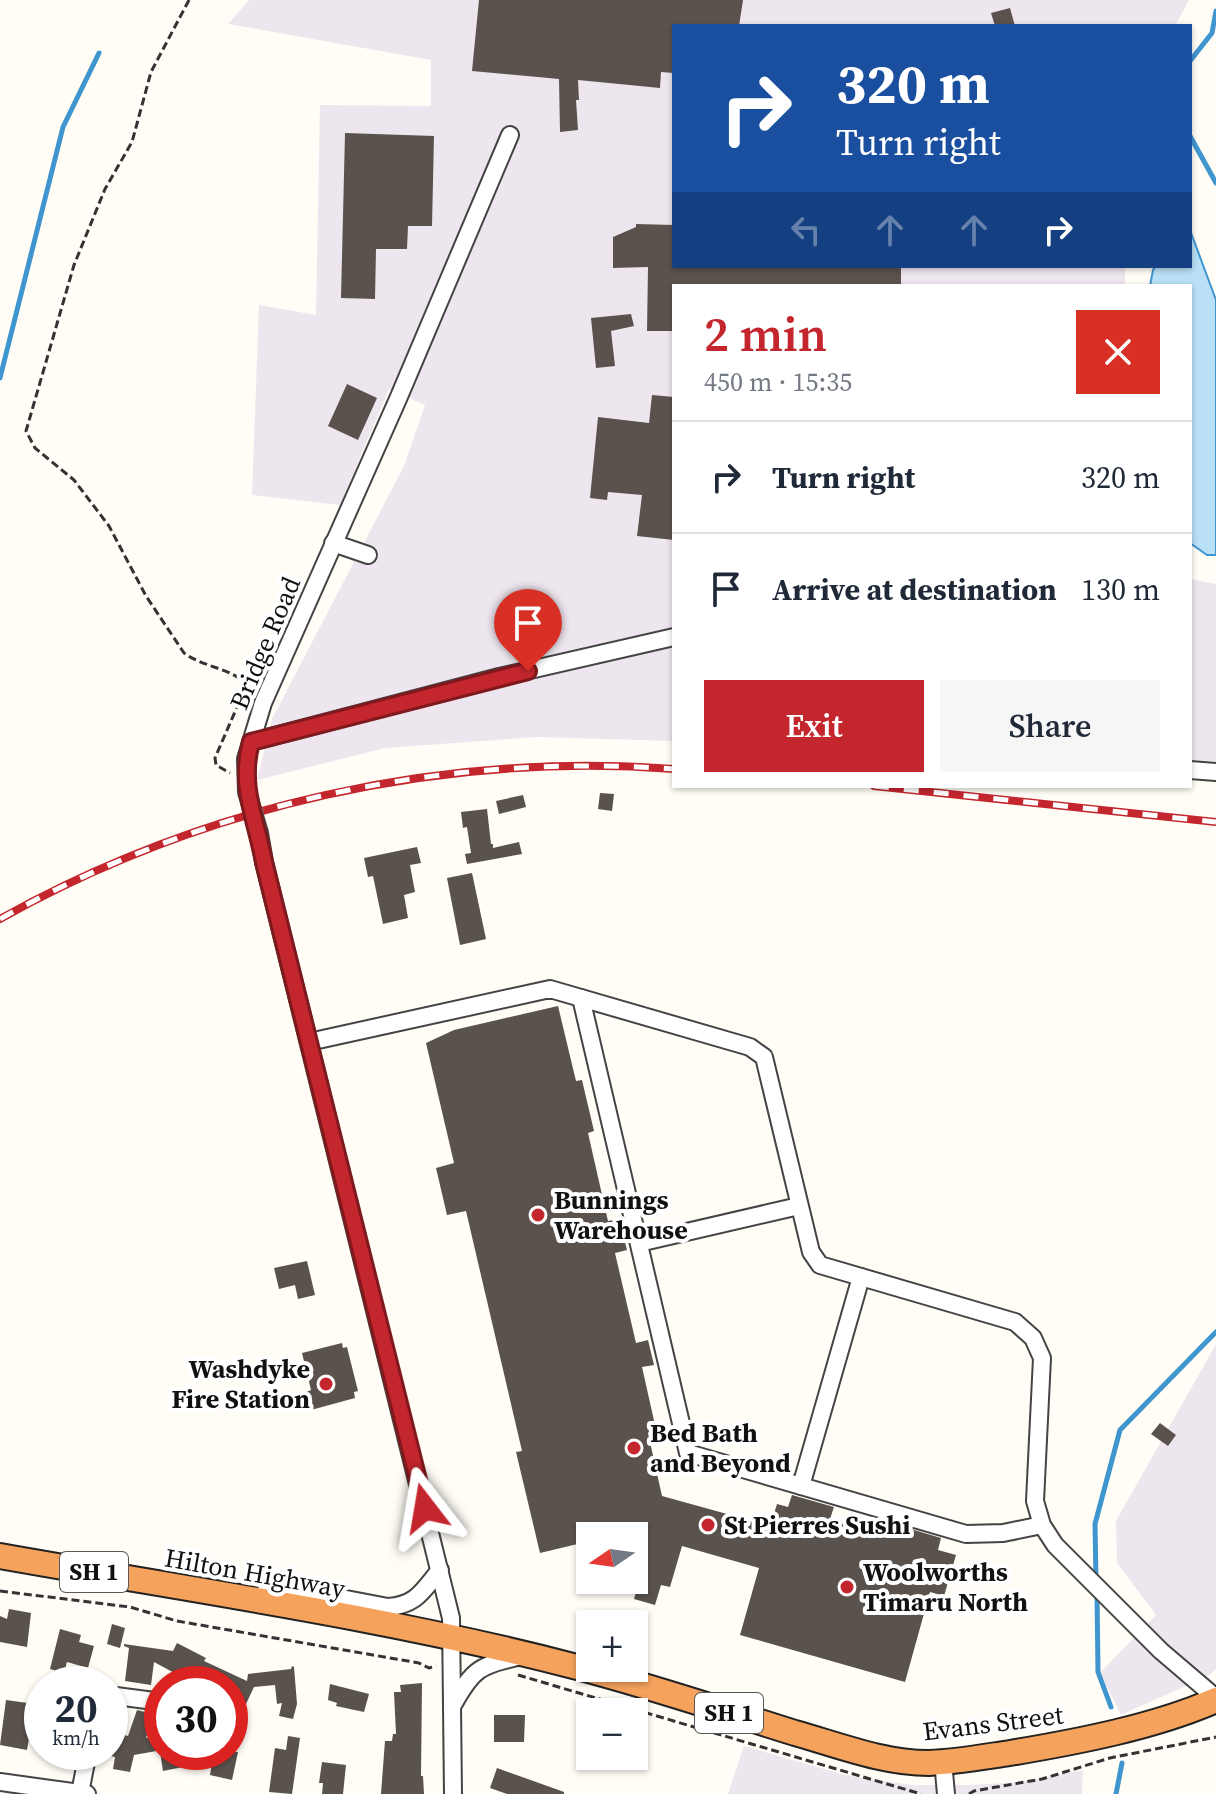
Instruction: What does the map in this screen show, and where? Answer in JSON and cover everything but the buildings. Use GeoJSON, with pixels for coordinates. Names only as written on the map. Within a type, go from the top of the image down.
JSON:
{"type":"FeatureCollection","features":[{"type":"Feature","properties":{"kind":"highway","name":"Hilton Highway"},"geometry":{"type":"LineString","coordinates":[[0,1556],[452,1637]]}},
{"type":"Feature","properties":{"kind":"highway","name":"Evans Street"},"geometry":{"type":"LineString","coordinates":[[452,1637],[520,1664],[589,1671],[884,1759],[929,1763],[1034,1749],[1113,1733],[1199,1708],[1216,1699]]}},
{"type":"Feature","properties":{"kind":"street","name":"Bridge Road"},"geometry":{"type":"LineString","coordinates":[[453,1794],[451,1618],[247,792],[246,759],[263,703],[398,399],[510,135]]}},
{"type":"Feature","properties":{"kind":"street"},"geometry":{"type":"LineString","coordinates":[[333,543],[368,555]]}},
{"type":"Feature","properties":{"kind":"street"},"geometry":{"type":"LineString","coordinates":[[251,742],[499,677],[672,637]]}},
{"type":"Feature","properties":{"kind":"street"},"geometry":{"type":"LineString","coordinates":[[1192,770],[1216,772]]}},
{"type":"Feature","properties":{"kind":"street"},"geometry":{"type":"LineString","coordinates":[[309,1042],[550,989],[750,1047],[764,1057],[811,1252],[820,1265],[1015,1322],[1033,1338],[1042,1358],[1035,1501],[1042,1525],[1055,1545],[1161,1651],[1216,1699]]}},
{"type":"Feature","properties":{"kind":"street"},"geometry":{"type":"LineString","coordinates":[[581,998],[688,1453],[966,1534],[1003,1533],[1042,1525]]}},
{"type":"Feature","properties":{"kind":"street"},"geometry":{"type":"LineString","coordinates":[[639,1243],[799,1206]]}},
{"type":"Feature","properties":{"kind":"street"},"geometry":{"type":"LineString","coordinates":[[801,1486],[861,1277]]}},
{"type":"Feature","properties":{"kind":"street"},"geometry":{"type":"LineString","coordinates":[[238,1598],[299,1590],[388,1607],[403,1606],[412,1602],[440,1570]]}},
{"type":"Feature","properties":{"kind":"street"},"geometry":{"type":"LineString","coordinates":[[452,1705],[466,1680],[480,1669],[492,1663],[520,1664]]}},
{"type":"Feature","properties":{"kind":"street"},"geometry":{"type":"LineString","coordinates":[[943,1761],[946,1794]]}},
{"type":"Feature","properties":{"kind":"street"},"geometry":{"type":"LineString","coordinates":[[0,1782],[84,1793],[86,1770]]}},
{"type":"Feature","properties":{"kind":"path"},"geometry":{"type":"LineString","coordinates":[[189,0],[151,72],[132,142],[105,189],[74,265],[26,431],[35,448],[74,480],[109,526],[146,596],[184,653],[247,684],[215,758],[216,765],[231,774]]}},
{"type":"Feature","properties":{"kind":"path"},"geometry":{"type":"LineString","coordinates":[[0,1591],[130,1607],[177,1621],[419,1663],[429,1668],[435,1665]]}},
{"type":"Feature","properties":{"kind":"path"},"geometry":{"type":"LineString","coordinates":[[520,1664],[921,1794]]}},
{"type":"Feature","properties":{"kind":"path"},"geometry":{"type":"LineString","coordinates":[[969,1794],[1042,1779],[1110,1758],[1216,1737]]}},
{"type":"Feature","properties":{"kind":"shaded area"},"geometry":{"type":"Polygon","coordinates":[[[249,0],[1189,0],[1176,24],[672,24],[672,268],[1125,268],[1125,284],[672,284],[672,741],[537,737],[385,748],[257,780],[272,719],[404,466],[425,405],[389,389],[340,505],[252,495],[259,305],[316,315],[320,105],[431,106],[431,60],[228,24],[249,0]]]}},
{"type":"Feature","properties":{"kind":"shaded area"},"geometry":{"type":"Polygon","coordinates":[[[1192,579],[1216,584],[1216,781],[1192,779],[1192,579]]]}},
{"type":"Feature","properties":{"kind":"shaded area"},"geometry":{"type":"Polygon","coordinates":[[[1216,1344],[1216,1669],[1208,1676],[1121,1715],[1100,1673],[1156,1615],[1117,1563],[1116,1521],[1216,1344]]]}},
{"type":"Feature","properties":{"kind":"shaded area"},"geometry":{"type":"Polygon","coordinates":[[[744,1746],[845,1775],[911,1785],[1022,1782],[1083,1770],[1082,1794],[728,1794],[744,1746]]]}},
{"type":"Feature","properties":{"kind":"water"},"geometry":{"type":"Polygon","coordinates":[[[1192,235],[1216,300],[1216,555],[1207,555],[1192,544],[1192,284],[1150,284],[1153,270],[1192,268],[1192,235]]]}},
{"type":"Feature","properties":{"kind":"waterway"},"geometry":{"type":"LineString","coordinates":[[1192,58],[1212,33],[1216,11]]}},
{"type":"Feature","properties":{"kind":"waterway"},"geometry":{"type":"LineString","coordinates":[[0,378],[63,127],[99,53]]}},
{"type":"Feature","properties":{"kind":"waterway"},"geometry":{"type":"LineString","coordinates":[[1192,140],[1216,183]]}},
{"type":"Feature","properties":{"kind":"waterway"},"geometry":{"type":"LineString","coordinates":[[1096,1580],[1095,1524],[1120,1430],[1216,1332]]}},
{"type":"Feature","properties":{"kind":"waterway"},"geometry":{"type":"LineString","coordinates":[[1097,1594],[1098,1672],[1111,1707]]}},
{"type":"Feature","properties":{"kind":"waterway"},"geometry":{"type":"LineString","coordinates":[[1116,1794],[1122,1763]]}},
{"type":"Feature","properties":{"kind":"railway"},"geometry":{"type":"LineString","coordinates":[[0,919],[78,879],[159,845],[241,817],[326,795],[412,779],[499,769],[587,766],[672,769]]}},
{"type":"Feature","properties":{"kind":"railway"},"geometry":{"type":"LineString","coordinates":[[893,788],[1216,822]]}},
{"type":"Feature","properties":{"kind":"place","name":"Bunnings Warehouse"},"geometry":{"type":"Point","coordinates":[538,1215]}},
{"type":"Feature","properties":{"kind":"place","name":"Washdyke Fire Station"},"geometry":{"type":"Point","coordinates":[326,1384]}},
{"type":"Feature","properties":{"kind":"place","name":"Bed Bath and Beyond"},"geometry":{"type":"Point","coordinates":[634,1448]}},
{"type":"Feature","properties":{"kind":"place","name":"St Pierres Sushi"},"geometry":{"type":"Point","coordinates":[708,1525]}},
{"type":"Feature","properties":{"kind":"place","name":"Woolworths Timaru North"},"geometry":{"type":"Point","coordinates":[847,1587]}},
{"type":"Feature","properties":{"kind":"route"},"geometry":{"type":"LineString","coordinates":[[425,1508],[247,792],[246,759],[251,742],[528,671]]}}]}
